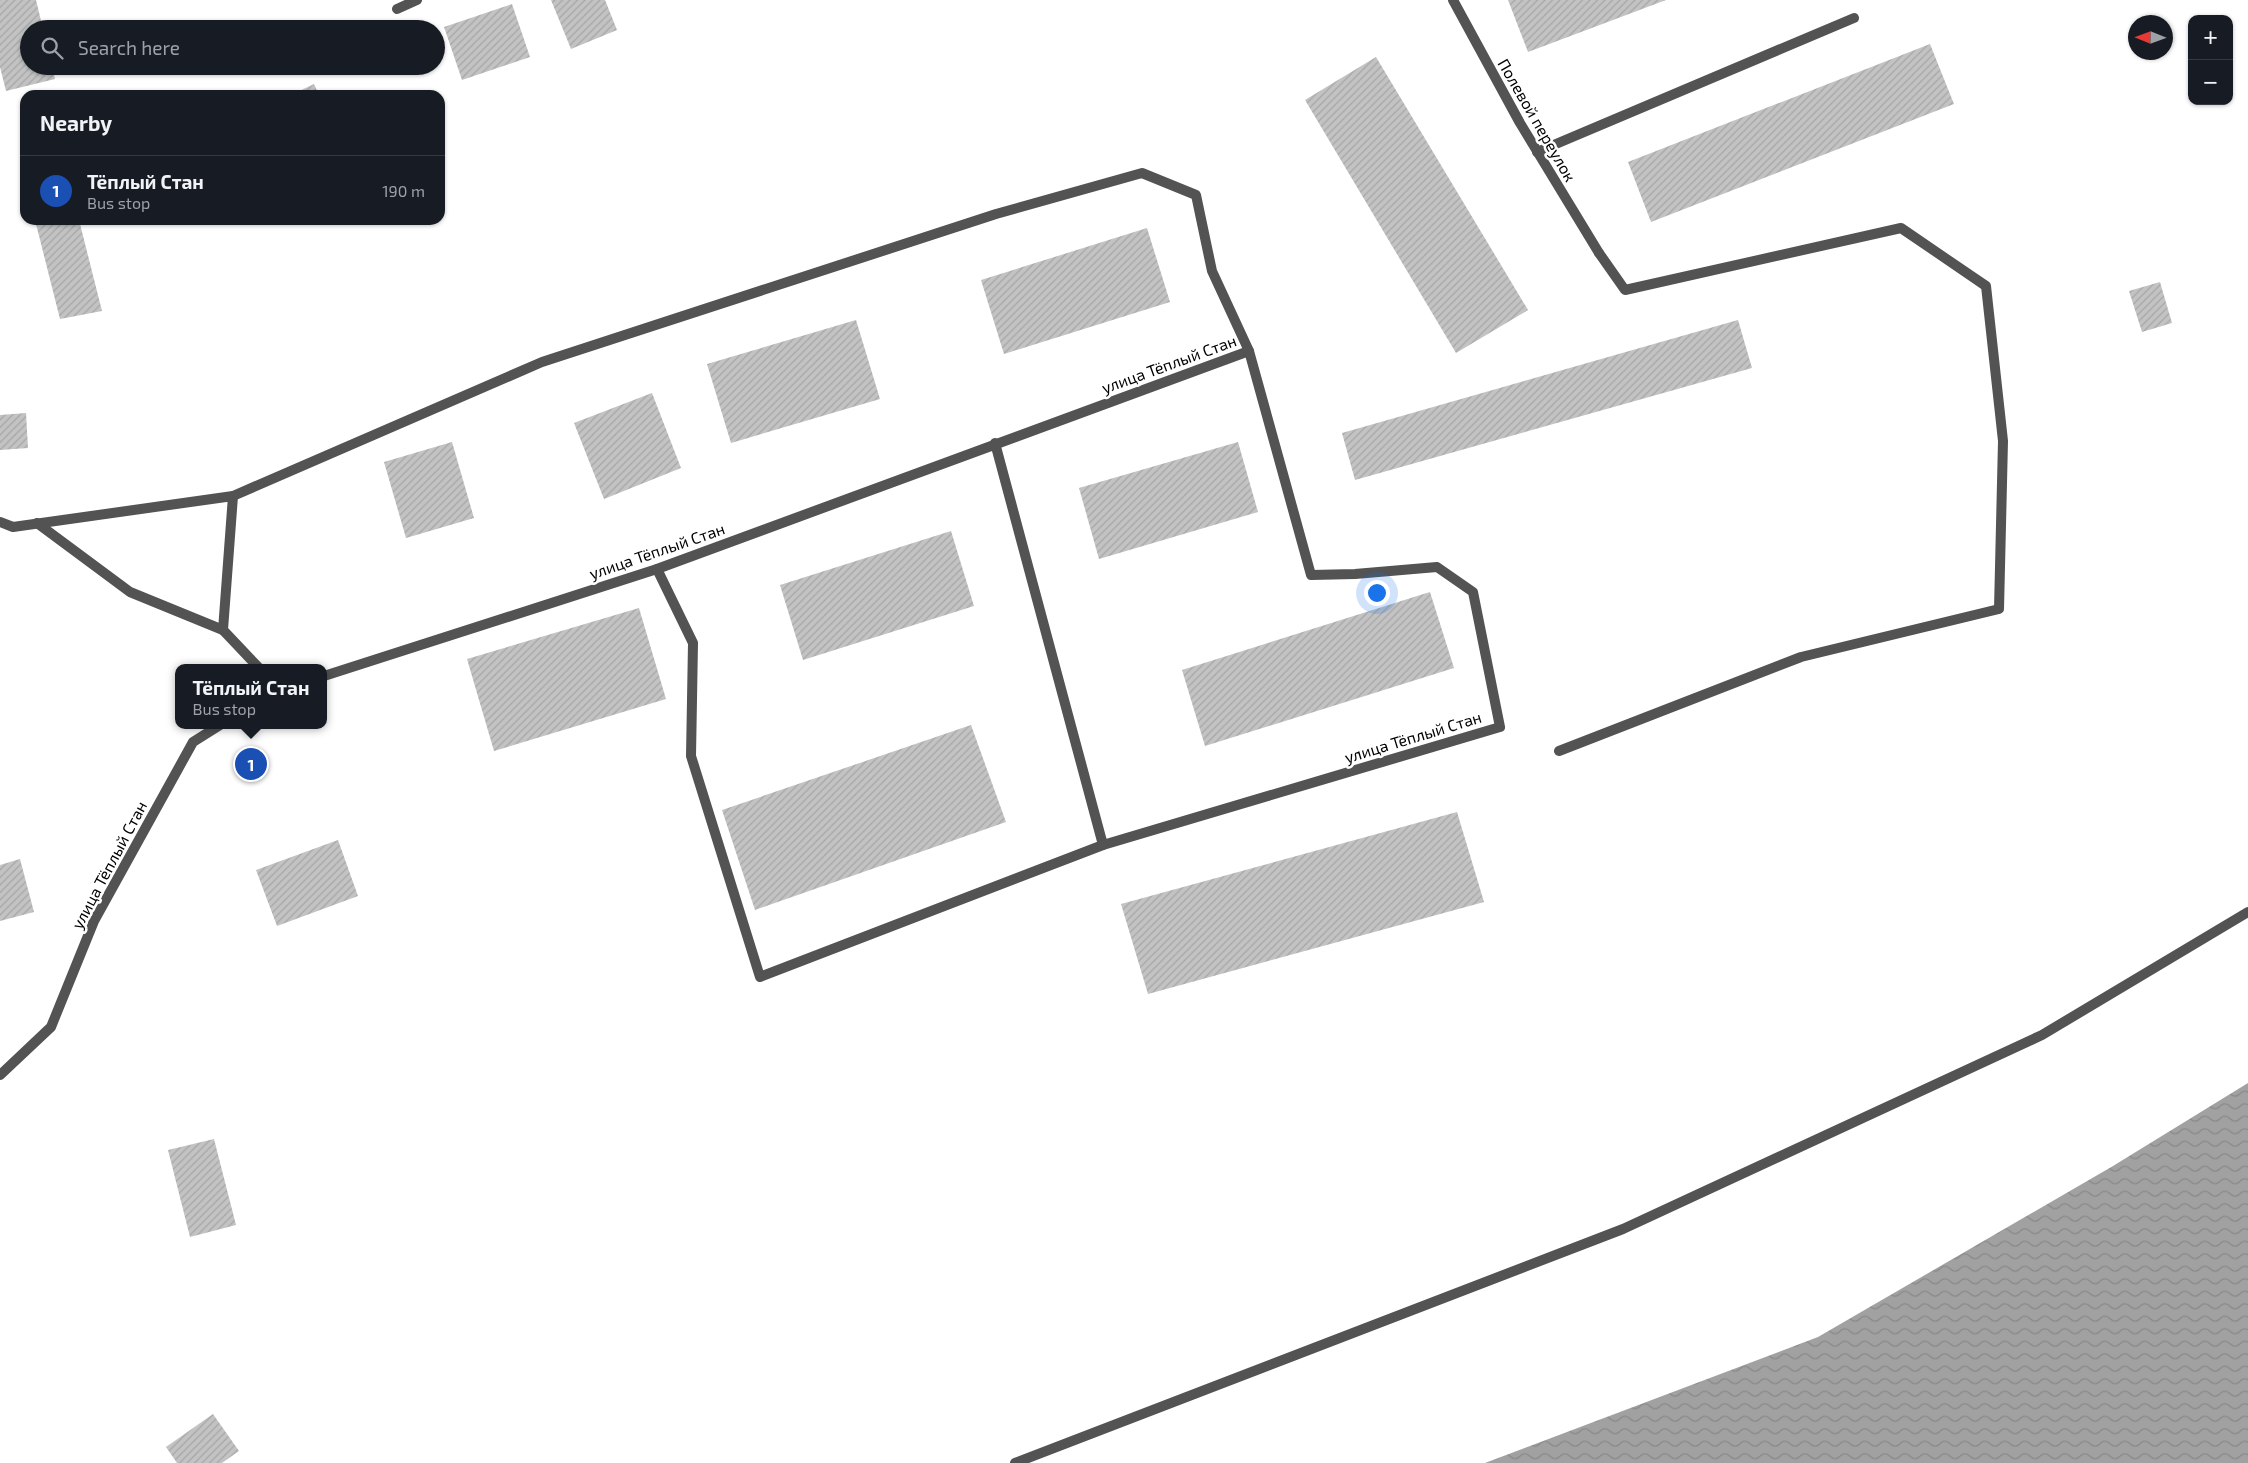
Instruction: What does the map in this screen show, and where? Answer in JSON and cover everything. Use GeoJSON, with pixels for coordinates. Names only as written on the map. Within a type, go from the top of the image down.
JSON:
{"type":"FeatureCollection","features":[{"type":"Feature","properties":{"kind":"street"},"geometry":{"type":"LineString","coordinates":[[397,9],[417,0]]}},
{"type":"Feature","properties":{"kind":"street","name":"Полевой переулок"},"geometry":{"type":"LineString","coordinates":[[1453,0],[1537,152],[1599,253],[1626,290],[1901,228],[1986,286],[2003,441],[1999,609],[1801,657],[1559,751]]}},
{"type":"Feature","properties":{"kind":"street"},"geometry":{"type":"LineString","coordinates":[[1537,152],[1854,18]]}},
{"type":"Feature","properties":{"kind":"street"},"geometry":{"type":"LineString","coordinates":[[0,522],[13,526],[233,496],[542,362],[996,214],[1142,173],[1196,195],[1212,271],[1249,350]]}},
{"type":"Feature","properties":{"kind":"street","name":"улица Тёплый Стан"},"geometry":{"type":"LineString","coordinates":[[327,675],[657,569],[1249,350],[1311,575],[1355,574],[1437,567],[1472,592],[1500,727],[1103,845]]}},
{"type":"Feature","properties":{"kind":"street"},"geometry":{"type":"LineString","coordinates":[[657,569],[693,643],[691,756],[760,977],[1103,845],[996,442]]}},
{"type":"Feature","properties":{"kind":"street"},"geometry":{"type":"LineString","coordinates":[[223,630],[233,496]]}},
{"type":"Feature","properties":{"kind":"street"},"geometry":{"type":"LineString","coordinates":[[37,523],[130,592],[223,630],[255,664]]}},
{"type":"Feature","properties":{"kind":"street","name":"улица Тёплый Стан"},"geometry":{"type":"LineString","coordinates":[[0,1075],[51,1027],[94,920],[193,742],[214,729]]}},
{"type":"Feature","properties":{"kind":"street"},"geometry":{"type":"LineString","coordinates":[[1015,1463],[1624,1229],[2042,1035],[2248,912]]}},
{"type":"Feature","properties":{"kind":"water"},"geometry":{"type":"Polygon","coordinates":[[[2248,1083],[2248,1463],[1485,1463],[1818,1337],[2113,1166],[2248,1083]]]}},
{"type":"Feature","properties":{"kind":"building"},"geometry":{"type":"Polygon","coordinates":[[[0,0],[36,0],[41,20],[20,20],[20,75],[54,75],[55,79],[6,91],[0,67],[0,0]]]}},
{"type":"Feature","properties":{"kind":"building"},"geometry":{"type":"Polygon","coordinates":[[[551,0],[605,0],[617,30],[571,49],[551,0]]]}},
{"type":"Feature","properties":{"kind":"building"},"geometry":{"type":"Polygon","coordinates":[[[1508,0],[1666,0],[1528,52],[1508,0]]]}},
{"type":"Feature","properties":{"kind":"building"},"geometry":{"type":"Polygon","coordinates":[[[512,4],[530,57],[462,80],[445,27],[512,4]]]}},
{"type":"Feature","properties":{"kind":"building"},"geometry":{"type":"Polygon","coordinates":[[[1930,44],[1954,104],[1651,222],[1628,162],[1930,44]]]}},
{"type":"Feature","properties":{"kind":"building"},"geometry":{"type":"Polygon","coordinates":[[[1376,57],[1528,310],[1456,353],[1305,100],[1376,57]]]}},
{"type":"Feature","properties":{"kind":"building"},"geometry":{"type":"Polygon","coordinates":[[[314,84],[317,90],[301,90],[314,84]]]}},
{"type":"Feature","properties":{"kind":"building"},"geometry":{"type":"Polygon","coordinates":[[[36,225],[80,225],[102,311],[60,319],[36,225]]]}},
{"type":"Feature","properties":{"kind":"building"},"geometry":{"type":"Polygon","coordinates":[[[1147,228],[1170,302],[1004,354],[981,280],[1147,228]]]}},
{"type":"Feature","properties":{"kind":"building"},"geometry":{"type":"Polygon","coordinates":[[[2160,282],[2172,323],[2142,332],[2129,291],[2160,282]]]}},
{"type":"Feature","properties":{"kind":"building"},"geometry":{"type":"Polygon","coordinates":[[[856,320],[880,399],[731,443],[707,364],[856,320]]]}},
{"type":"Feature","properties":{"kind":"building"},"geometry":{"type":"Polygon","coordinates":[[[1738,320],[1752,368],[1355,480],[1342,433],[1738,320]]]}},
{"type":"Feature","properties":{"kind":"building"},"geometry":{"type":"Polygon","coordinates":[[[652,393],[681,468],[604,499],[574,423],[652,393]]]}},
{"type":"Feature","properties":{"kind":"building"},"geometry":{"type":"Polygon","coordinates":[[[26,413],[28,448],[0,450],[0,415],[26,413]]]}},
{"type":"Feature","properties":{"kind":"building"},"geometry":{"type":"Polygon","coordinates":[[[452,442],[474,518],[406,538],[384,462],[452,442]]]}},
{"type":"Feature","properties":{"kind":"building"},"geometry":{"type":"Polygon","coordinates":[[[1238,442],[1258,512],[1099,559],[1079,488],[1238,442]]]}},
{"type":"Feature","properties":{"kind":"building"},"geometry":{"type":"Polygon","coordinates":[[[951,531],[974,606],[803,660],[780,585],[951,531]]]}},
{"type":"Feature","properties":{"kind":"building"},"geometry":{"type":"Polygon","coordinates":[[[1430,592],[1454,668],[1205,746],[1182,670],[1430,592]]]}},
{"type":"Feature","properties":{"kind":"building"},"geometry":{"type":"Polygon","coordinates":[[[639,608],[666,699],[494,751],[467,659],[639,608]]]}},
{"type":"Feature","properties":{"kind":"building"},"geometry":{"type":"Polygon","coordinates":[[[971,725],[1006,822],[755,910],[722,810],[971,725]]]}},
{"type":"Feature","properties":{"kind":"building"},"geometry":{"type":"Polygon","coordinates":[[[1457,812],[1484,902],[1148,994],[1121,904],[1457,812]]]}},
{"type":"Feature","properties":{"kind":"building"},"geometry":{"type":"Polygon","coordinates":[[[338,840],[358,896],[277,926],[256,870],[338,840]]]}},
{"type":"Feature","properties":{"kind":"building"},"geometry":{"type":"Polygon","coordinates":[[[20,859],[34,912],[0,921],[0,865],[20,859]]]}},
{"type":"Feature","properties":{"kind":"building"},"geometry":{"type":"Polygon","coordinates":[[[214,1139],[236,1225],[190,1237],[168,1150],[214,1139]]]}},
{"type":"Feature","properties":{"kind":"building"},"geometry":{"type":"Polygon","coordinates":[[[213,1414],[239,1451],[222,1463],[177,1463],[166,1447],[213,1414]]]}},
{"type":"Feature","properties":{"kind":"place","name":"Тёплый Стан"},"geometry":{"type":"Point","coordinates":[251,764]}}]}
